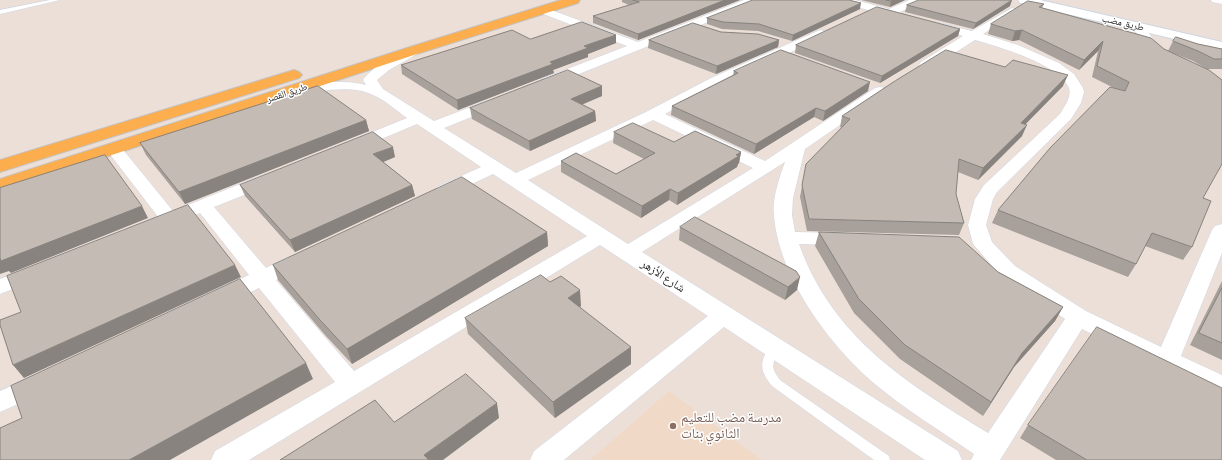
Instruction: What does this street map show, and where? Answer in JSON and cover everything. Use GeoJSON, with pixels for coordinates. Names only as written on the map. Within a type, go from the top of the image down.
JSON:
{"type":"FeatureCollection","features":[{"type":"Feature","properties":{"kind":"main road","name":"طريق القصر"},"geometry":{"type":"LineString","coordinates":[[0,166],[539,5],[574,0]]}},
{"type":"Feature","properties":{"kind":"main road","name":"طريق مضب"},"geometry":{"type":"LineString","coordinates":[[1056,0],[1222,38]]}},
{"type":"Feature","properties":{"kind":"main road","name":"طريق مضب"},"geometry":{"type":"LineString","coordinates":[[1026,1],[1222,46]]}},
{"type":"Feature","properties":{"kind":"main road","name":"طريق القصر"},"geometry":{"type":"LineString","coordinates":[[0,186],[291,92],[415,50],[539,5]]}},
{"type":"Feature","properties":{"kind":"street"},"geometry":{"type":"LineString","coordinates":[[535,87],[754,0]]}},
{"type":"Feature","properties":{"kind":"street"},"geometry":{"type":"LineString","coordinates":[[843,0],[906,17]]}},
{"type":"Feature","properties":{"kind":"street"},"geometry":{"type":"LineString","coordinates":[[890,13],[918,0]]}},
{"type":"Feature","properties":{"kind":"street"},"geometry":{"type":"LineString","coordinates":[[1216,0],[1222,1]]}},
{"type":"Feature","properties":{"kind":"street"},"geometry":{"type":"LineString","coordinates":[[914,72],[1026,1]]}},
{"type":"Feature","properties":{"kind":"street"},"geometry":{"type":"LineString","coordinates":[[539,5],[638,46]]}},
{"type":"Feature","properties":{"kind":"street"},"geometry":{"type":"LineString","coordinates":[[855,18],[874,9]]}},
{"type":"Feature","properties":{"kind":"street"},"geometry":{"type":"LineString","coordinates":[[920,21],[973,35],[1025,52],[1058,68],[1072,79],[1077,89],[1074,101],[1066,116],[990,189],[984,199],[977,225],[975,244],[1008,271],[1078,317],[1222,386]]}},
{"type":"Feature","properties":{"kind":"street"},"geometry":{"type":"LineString","coordinates":[[692,25],[707,30]]}},
{"type":"Feature","properties":{"kind":"street"},"geometry":{"type":"LineString","coordinates":[[1138,26],[1152,46],[1164,55],[1175,60]]}},
{"type":"Feature","properties":{"kind":"street"},"geometry":{"type":"LineString","coordinates":[[515,180],[653,114],[716,81],[780,53],[794,53],[830,30]]}},
{"type":"Feature","properties":{"kind":"street"},"geometry":{"type":"LineString","coordinates":[[1177,36],[1175,38],[1176,40],[1185,45],[1222,54]]}},
{"type":"Feature","properties":{"kind":"street"},"geometry":{"type":"LineString","coordinates":[[772,41],[794,53]]}},
{"type":"Feature","properties":{"kind":"street"},"geometry":{"type":"LineString","coordinates":[[378,92],[370,80],[373,76],[382,68],[415,50]]}},
{"type":"Feature","properties":{"kind":"street"},"geometry":{"type":"LineString","coordinates":[[627,253],[798,147],[893,83]]}},
{"type":"Feature","properties":{"kind":"street"},"geometry":{"type":"LineString","coordinates":[[867,85],[881,90]]}},
{"type":"Feature","properties":{"kind":"street","name":"شارع الأزهر"},"geometry":{"type":"LineString","coordinates":[[291,92],[342,86],[354,86],[378,92],[948,460]]}},
{"type":"Feature","properties":{"kind":"street"},"geometry":{"type":"LineString","coordinates":[[340,150],[506,98]]}},
{"type":"Feature","properties":{"kind":"street"},"geometry":{"type":"LineString","coordinates":[[653,114],[765,167]]}},
{"type":"Feature","properties":{"kind":"street"},"geometry":{"type":"LineString","coordinates":[[798,147],[785,189],[783,215],[788,238],[798,268],[812,295],[856,351],[882,376],[988,455],[1078,317]]}},
{"type":"Feature","properties":{"kind":"street"},"geometry":{"type":"LineString","coordinates":[[114,149],[163,221],[282,173]]}},
{"type":"Feature","properties":{"kind":"street"},"geometry":{"type":"LineString","coordinates":[[424,200],[494,167]]}},
{"type":"Feature","properties":{"kind":"street"},"geometry":{"type":"LineString","coordinates":[[203,205],[351,385]]}},
{"type":"Feature","properties":{"kind":"street"},"geometry":{"type":"LineString","coordinates":[[1167,360],[1216,258],[1222,230]]}},
{"type":"Feature","properties":{"kind":"street"},"geometry":{"type":"LineString","coordinates":[[225,460],[601,236]]}},
{"type":"Feature","properties":{"kind":"street"},"geometry":{"type":"LineString","coordinates":[[788,238],[858,240]]}},
{"type":"Feature","properties":{"kind":"street"},"geometry":{"type":"LineString","coordinates":[[205,304],[312,254]]}},
{"type":"Feature","properties":{"kind":"street"},"geometry":{"type":"LineString","coordinates":[[0,287],[46,268]]}},
{"type":"Feature","properties":{"kind":"street"},"geometry":{"type":"LineString","coordinates":[[544,460],[723,316]]}},
{"type":"Feature","properties":{"kind":"street"},"geometry":{"type":"LineString","coordinates":[[4,397],[56,376]]}},
{"type":"Feature","properties":{"kind":"lane"},"geometry":{"type":"LineString","coordinates":[[0,12],[57,0]]}},
{"type":"Feature","properties":{"kind":"lane"},"geometry":{"type":"LineString","coordinates":[[775,349],[769,356],[766,364],[769,374],[776,383],[884,460]]}},
{"type":"Feature","properties":{"kind":"shaded area","name":"مدرسة مضب للتعليم الثانوي بنات"},"geometry":{"type":"Polygon","coordinates":[[[669,391],[762,460],[590,460],[669,391]]]}},
{"type":"Feature","properties":{"kind":"building"},"geometry":{"type":"Polygon","coordinates":[[[633,0],[725,0],[638,34],[593,16],[639,2],[633,0]]]}},
{"type":"Feature","properties":{"kind":"building"},"geometry":{"type":"Polygon","coordinates":[[[753,0],[849,0],[861,3],[793,35],[759,24],[723,22],[707,18],[753,0]]]}},
{"type":"Feature","properties":{"kind":"building"},"geometry":{"type":"Polygon","coordinates":[[[919,0],[1012,0],[976,23],[907,5],[919,0]]]}},
{"type":"Feature","properties":{"kind":"building"},"geometry":{"type":"Polygon","coordinates":[[[1028,1],[1044,4],[1039,7],[1151,38],[1164,49],[1209,70],[1222,80],[1222,164],[1203,198],[1211,201],[1192,247],[1152,233],[1136,264],[998,210],[1050,148],[1110,87],[1125,91],[1129,82],[1097,66],[1103,41],[1084,60],[1022,30],[1015,31],[991,24],[1028,1]]]}},
{"type":"Feature","properties":{"kind":"building"},"geometry":{"type":"Polygon","coordinates":[[[877,7],[960,29],[882,76],[796,45],[877,7]]]}},
{"type":"Feature","properties":{"kind":"building"},"geometry":{"type":"Polygon","coordinates":[[[582,22],[616,35],[584,46],[588,48],[550,62],[553,64],[457,100],[401,65],[512,30],[530,39],[582,22]]]}},
{"type":"Feature","properties":{"kind":"building"},"geometry":{"type":"Polygon","coordinates":[[[693,23],[721,32],[758,34],[779,40],[717,66],[649,40],[693,23]]]}},
{"type":"Feature","properties":{"kind":"building"},"geometry":{"type":"Polygon","coordinates":[[[1176,37],[1198,44],[1222,49],[1222,59],[1214,59],[1173,41],[1176,37]]]}},
{"type":"Feature","properties":{"kind":"building"},"geometry":{"type":"Polygon","coordinates":[[[781,50],[870,82],[825,111],[816,108],[756,144],[672,106],[738,73],[734,71],[781,50]]]}},
{"type":"Feature","properties":{"kind":"building"},"geometry":{"type":"Polygon","coordinates":[[[946,50],[1005,67],[1013,60],[1068,75],[1021,123],[1027,125],[983,168],[959,159],[956,194],[964,223],[809,219],[802,185],[806,164],[850,119],[842,116],[946,50]]]}},
{"type":"Feature","properties":{"kind":"building"},"geometry":{"type":"Polygon","coordinates":[[[568,70],[602,86],[571,99],[595,111],[529,141],[470,108],[568,70]]]}},
{"type":"Feature","properties":{"kind":"building"},"geometry":{"type":"Polygon","coordinates":[[[318,86],[366,120],[179,192],[140,143],[318,86]]]}},
{"type":"Feature","properties":{"kind":"building"},"geometry":{"type":"Polygon","coordinates":[[[633,123],[674,142],[695,131],[741,152],[736,155],[739,156],[678,193],[670,189],[642,206],[561,161],[576,153],[616,174],[655,153],[614,132],[633,123]]]}},
{"type":"Feature","properties":{"kind":"building"},"geometry":{"type":"Polygon","coordinates":[[[373,132],[393,147],[373,154],[412,185],[290,240],[240,185],[373,132]]]}},
{"type":"Feature","properties":{"kind":"building"},"geometry":{"type":"Polygon","coordinates":[[[105,155],[142,206],[1,261],[0,188],[105,155]]]}},
{"type":"Feature","properties":{"kind":"building"},"geometry":{"type":"Polygon","coordinates":[[[462,177],[547,232],[347,349],[273,265],[462,177]]]}},
{"type":"Feature","properties":{"kind":"building"},"geometry":{"type":"Polygon","coordinates":[[[188,205],[235,265],[13,365],[0,325],[0,320],[21,312],[7,276],[188,205]]]}},
{"type":"Feature","properties":{"kind":"building"},"geometry":{"type":"Polygon","coordinates":[[[695,217],[796,271],[800,277],[788,287],[680,227],[695,217]]]}},
{"type":"Feature","properties":{"kind":"building"},"geometry":{"type":"Polygon","coordinates":[[[819,232],[959,237],[998,272],[1063,307],[1022,353],[991,402],[905,345],[859,299],[819,232]]]}},
{"type":"Feature","properties":{"kind":"building"},"geometry":{"type":"Polygon","coordinates":[[[541,275],[550,282],[561,276],[580,290],[568,298],[631,347],[553,402],[465,318],[541,275]]]}},
{"type":"Feature","properties":{"kind":"building"},"geometry":{"type":"Polygon","coordinates":[[[240,279],[306,363],[129,460],[0,460],[0,428],[22,418],[11,386],[240,279]]]}},
{"type":"Feature","properties":{"kind":"building"},"geometry":{"type":"Polygon","coordinates":[[[1222,288],[1222,343],[1199,333],[1222,288]]]}},
{"type":"Feature","properties":{"kind":"building"},"geometry":{"type":"Polygon","coordinates":[[[1097,327],[1222,388],[1222,460],[1087,460],[1028,425],[1097,327]]]}},
{"type":"Feature","properties":{"kind":"building"},"geometry":{"type":"Polygon","coordinates":[[[466,374],[497,403],[424,455],[429,460],[280,460],[375,400],[394,422],[466,374]]]}},
{"type":"Feature","properties":{"kind":"place","name":"مدرسة مضب للتعليم الثانوي بنات"},"geometry":{"type":"Point","coordinates":[673,426]}}]}
